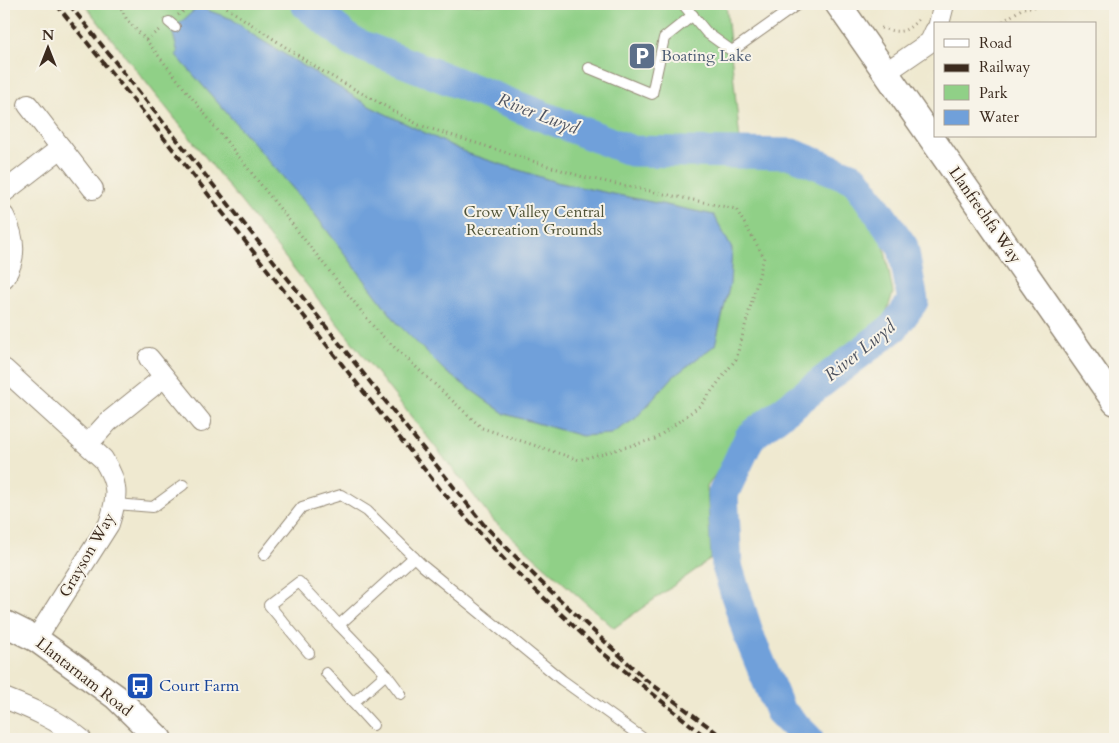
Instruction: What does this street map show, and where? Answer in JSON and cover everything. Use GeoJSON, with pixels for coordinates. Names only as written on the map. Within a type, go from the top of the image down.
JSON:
{"type":"FeatureCollection","features":[{"type":"Feature","properties":{"kind":"street","name":"Llanfrechfa Way"},"geometry":{"type":"LineString","coordinates":[[838,4],[1115,402]]}},
{"type":"Feature","properties":{"kind":"street"},"geometry":{"type":"LineString","coordinates":[[939,22],[944,4]]}},
{"type":"Feature","properties":{"kind":"street"},"geometry":{"type":"LineString","coordinates":[[885,73],[930,42],[934,33]]}},
{"type":"Feature","properties":{"kind":"street"},"geometry":{"type":"LineString","coordinates":[[28,105],[93,189]]}},
{"type":"Feature","properties":{"kind":"street"},"geometry":{"type":"LineString","coordinates":[[4,192],[61,148]]}},
{"type":"Feature","properties":{"kind":"street"},"geometry":{"type":"LineString","coordinates":[[4,216],[12,233],[14,250],[10,268],[4,278]]}},
{"type":"Feature","properties":{"kind":"street"},"geometry":{"type":"LineString","coordinates":[[150,358],[201,422]]}},
{"type":"Feature","properties":{"kind":"street","name":"Grayson Way"},"geometry":{"type":"LineString","coordinates":[[4,369],[88,444],[112,473],[116,488],[116,504],[109,524],[36,639]]}},
{"type":"Feature","properties":{"kind":"street"},"geometry":{"type":"LineString","coordinates":[[88,444],[108,422],[164,377]]}},
{"type":"Feature","properties":{"kind":"street","name":"Llantarnam Road"},"geometry":{"type":"LineString","coordinates":[[4,623],[36,639],[116,697],[159,739]]}},
{"type":"Feature","properties":{"kind":"street"},"geometry":{"type":"LineString","coordinates":[[4,698],[36,710],[64,726],[81,739]]}},
{"type":"Feature","properties":{"kind":"lane"},"geometry":{"type":"LineString","coordinates":[[683,4],[707,33],[732,51],[798,4]]}},
{"type":"Feature","properties":{"kind":"lane"},"geometry":{"type":"LineString","coordinates":[[589,68],[652,94],[664,38],[692,15]]}},
{"type":"Feature","properties":{"kind":"lane"},"geometry":{"type":"LineString","coordinates":[[116,504],[153,507],[182,485]]}},
{"type":"Feature","properties":{"kind":"lane"},"geometry":{"type":"LineString","coordinates":[[264,555],[302,507],[341,495],[367,511],[414,557],[562,680],[644,739]]}},
{"type":"Feature","properties":{"kind":"lane"},"geometry":{"type":"LineString","coordinates":[[339,625],[414,557]]}},
{"type":"Feature","properties":{"kind":"lane"},"geometry":{"type":"LineString","coordinates":[[309,653],[268,605],[299,582],[386,674],[401,694]]}},
{"type":"Feature","properties":{"kind":"lane"},"geometry":{"type":"LineString","coordinates":[[326,673],[373,725]]}},
{"type":"Feature","properties":{"kind":"lane"},"geometry":{"type":"LineString","coordinates":[[354,703],[386,674]]}},
{"type":"Feature","properties":{"kind":"path"},"geometry":{"type":"LineString","coordinates":[[119,4],[126,20],[160,58],[377,331],[482,428],[579,460],[655,439],[701,405],[736,359],[764,257],[736,209],[583,177],[419,126],[320,70],[221,4]]}},
{"type":"Feature","properties":{"kind":"path"},"geometry":{"type":"LineString","coordinates":[[1002,22],[1023,8],[1062,4]]}},
{"type":"Feature","properties":{"kind":"path"},"geometry":{"type":"LineString","coordinates":[[877,27],[897,33],[909,30],[920,19],[922,11]]}},
{"type":"Feature","properties":{"kind":"green space","name":"Crow Valley Central Recreation Grounds"},"geometry":{"type":"Polygon","coordinates":[[[84,4],[726,4],[742,160],[796,161],[849,183],[883,240],[893,293],[882,325],[753,418],[707,487],[711,559],[614,628],[494,521],[84,4]]]}},
{"type":"Feature","properties":{"kind":"water"},"geometry":{"type":"Polygon","coordinates":[[[198,7],[232,19],[253,35],[371,107],[469,154],[556,182],[714,215],[732,249],[730,284],[715,345],[673,377],[635,419],[611,434],[582,436],[505,414],[446,372],[398,324],[310,208],[176,55],[178,53],[172,30],[198,7]]]}},
{"type":"Feature","properties":{"kind":"waterway","name":"River Lwyd"},"geometry":{"type":"LineString","coordinates":[[306,4],[352,42],[632,151],[792,154],[855,179],[903,247],[913,301],[894,327],[750,437],[723,494],[727,566],[749,636],[780,711],[808,739]]}},
{"type":"Feature","properties":{"kind":"railway"},"geometry":{"type":"LineString","coordinates":[[56,4],[440,489],[509,565],[598,649],[708,739]]}},
{"type":"Feature","properties":{"kind":"railway"},"geometry":{"type":"LineString","coordinates":[[69,4],[484,525],[541,582],[645,679],[725,739]]}},
{"type":"Feature","properties":{"kind":"place","name":"Boating Lake"},"geometry":{"type":"Point","coordinates":[642,56]}},
{"type":"Feature","properties":{"kind":"place","name":"Court Farm"},"geometry":{"type":"Point","coordinates":[140,686]}}]}
